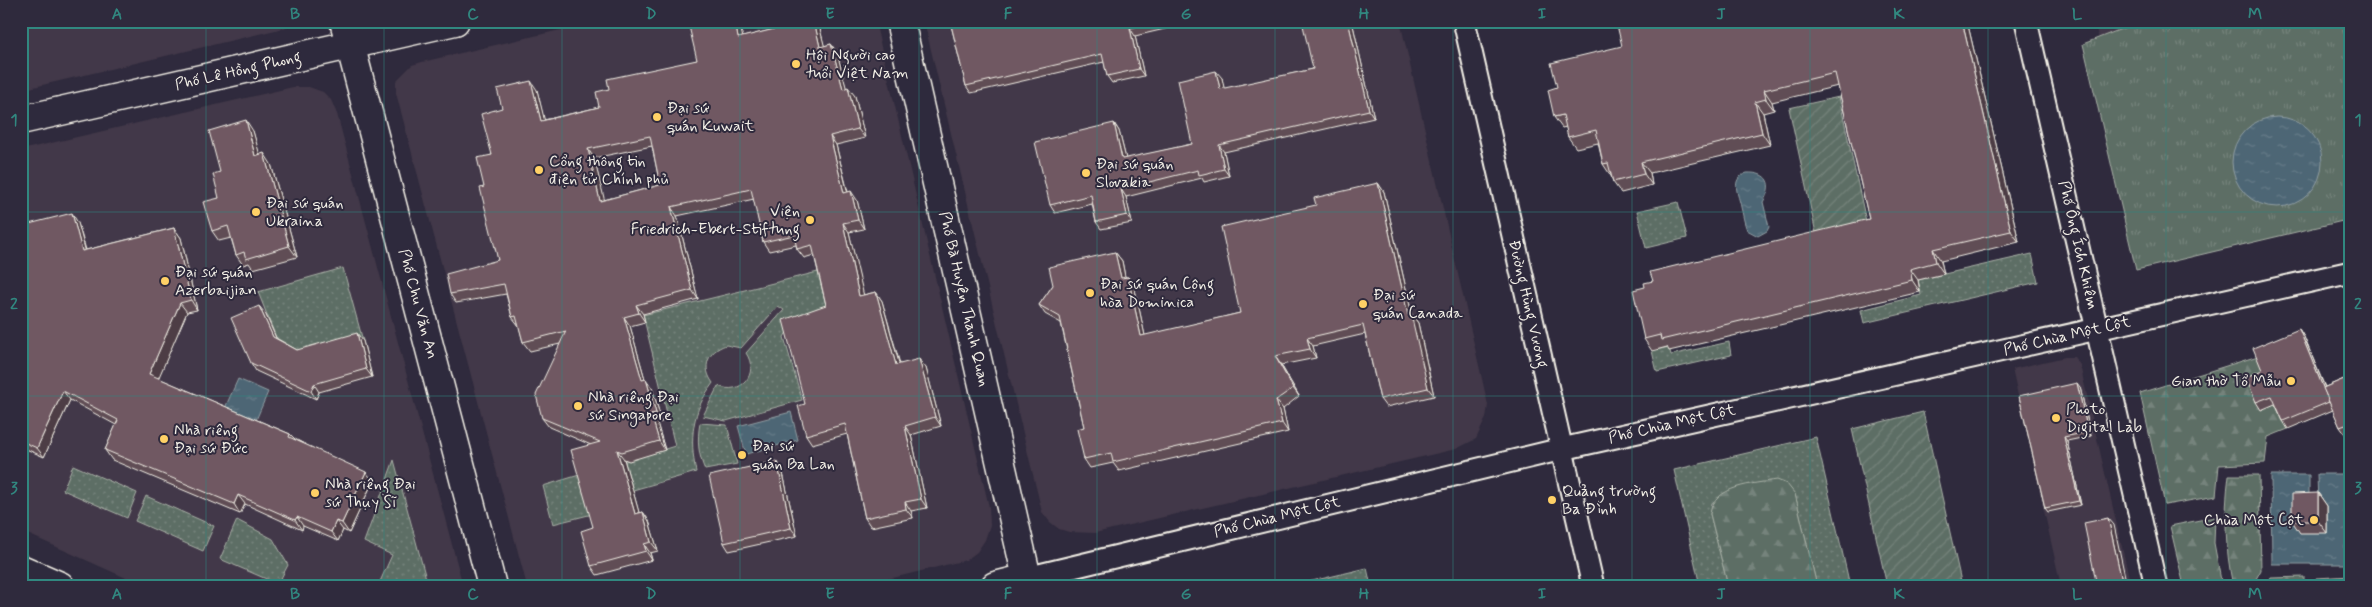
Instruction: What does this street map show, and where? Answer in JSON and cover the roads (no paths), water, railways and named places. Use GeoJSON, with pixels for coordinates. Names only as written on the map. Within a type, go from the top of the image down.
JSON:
{"type":"FeatureCollection","features":[{"type":"Feature","properties":{"kind":"street","name":"Phố Lê Hồng Phong"},"geometry":{"type":"LineString","coordinates":[[21,120],[347,33],[455,21]]}},
{"type":"Feature","properties":{"kind":"street","name":"Phố Bà Huyện Thanh Quan"},"geometry":{"type":"LineString","coordinates":[[900,21],[1027,578]]}},
{"type":"Feature","properties":{"kind":"street","name":"Đường Hùng Vương"},"geometry":{"type":"LineString","coordinates":[[1464,21],[1593,586]]}},
{"type":"Feature","properties":{"kind":"street","name":"Phố Ông Ích Khiêm"},"geometry":{"type":"LineString","coordinates":[[2026,21],[2156,586]]}},
{"type":"Feature","properties":{"kind":"street","name":"Phố Chu Văn An"},"geometry":{"type":"LineString","coordinates":[[347,33],[492,586]]}},
{"type":"Feature","properties":{"kind":"street","name":"Phố Chùa Một Cột"},"geometry":{"type":"LineString","coordinates":[[995,586],[1562,449],[2351,272]]}},
{"type":"Feature","properties":{"kind":"street"},"geometry":{"type":"LineString","coordinates":[[21,569],[60,586]]}},
{"type":"Feature","properties":{"kind":"water"},"geometry":{"type":"Polygon","coordinates":[[[2277,117],[2294,120],[2309,130],[2319,145],[2322,162],[2319,179],[2309,194],[2294,204],[2277,207],[2260,204],[2245,194],[2235,179],[2232,162],[2235,145],[2245,130],[2260,120],[2277,117]]]}},
{"type":"Feature","properties":{"kind":"water"},"geometry":{"type":"Polygon","coordinates":[[[1747,173],[1754,173],[1764,177],[1768,185],[1763,202],[1769,227],[1767,231],[1758,236],[1747,230],[1736,188],[1738,179],[1747,173]]]}},
{"type":"Feature","properties":{"kind":"water"},"geometry":{"type":"Polygon","coordinates":[[[238,379],[268,392],[247,441],[216,428],[238,379]]]}},
{"type":"Feature","properties":{"kind":"water"},"geometry":{"type":"Polygon","coordinates":[[[791,412],[798,440],[746,454],[738,426],[791,412]]]}},
{"type":"Feature","properties":{"kind":"water"},"geometry":{"type":"Polygon","coordinates":[[[2317,474],[2351,474],[2351,564],[2272,564],[2271,475],[2309,475],[2309,506],[2318,506],[2317,474]]]}},
{"type":"Feature","properties":{"kind":"place","name":"Hội Người cao tuổi Việt Nam"},"geometry":{"type":"Point","coordinates":[796,64]}},
{"type":"Feature","properties":{"kind":"place","name":"Đại sứ quán Kuwait"},"geometry":{"type":"Point","coordinates":[657,117]}},
{"type":"Feature","properties":{"kind":"place","name":"Cổng thông tin điện tử Chính phủ"},"geometry":{"type":"Point","coordinates":[539,170]}},
{"type":"Feature","properties":{"kind":"place","name":"Đại sứ quán Slovakia"},"geometry":{"type":"Point","coordinates":[1086,173]}},
{"type":"Feature","properties":{"kind":"place","name":"Đại sứ quán Ukraina"},"geometry":{"type":"Point","coordinates":[256,212]}},
{"type":"Feature","properties":{"kind":"place","name":"Viện Friedrich-Ebert-Stiftung"},"geometry":{"type":"Point","coordinates":[810,220]}},
{"type":"Feature","properties":{"kind":"place","name":"Đại sứ quán Azerbaijian"},"geometry":{"type":"Point","coordinates":[165,281]}},
{"type":"Feature","properties":{"kind":"place","name":"Đại sứ quán Cộng hòa Dominica"},"geometry":{"type":"Point","coordinates":[1090,293]}},
{"type":"Feature","properties":{"kind":"place","name":"Đại sứ quán Canada"},"geometry":{"type":"Point","coordinates":[1363,304]}},
{"type":"Feature","properties":{"kind":"place","name":"Gian thờ Tổ Mẫu"},"geometry":{"type":"Point","coordinates":[2291,381]}},
{"type":"Feature","properties":{"kind":"place","name":"Nhà riêng Đại sứ Singapore"},"geometry":{"type":"Point","coordinates":[578,406]}},
{"type":"Feature","properties":{"kind":"place","name":"Photo Digital Lab"},"geometry":{"type":"Point","coordinates":[2056,418]}},
{"type":"Feature","properties":{"kind":"place","name":"Nhà riêng Đại sứ Đức"},"geometry":{"type":"Point","coordinates":[164,439]}},
{"type":"Feature","properties":{"kind":"place","name":"Đại sứ quán Ba Lan"},"geometry":{"type":"Point","coordinates":[742,455]}},
{"type":"Feature","properties":{"kind":"place","name":"Nhà riêng Đại sứ Thụy Sĩ"},"geometry":{"type":"Point","coordinates":[315,493]}},
{"type":"Feature","properties":{"kind":"place","name":"Quảng trường Ba Đình"},"geometry":{"type":"Point","coordinates":[1552,500]}},
{"type":"Feature","properties":{"kind":"place","name":"Chùa Một Cột"},"geometry":{"type":"Point","coordinates":[2314,520]}}]}
